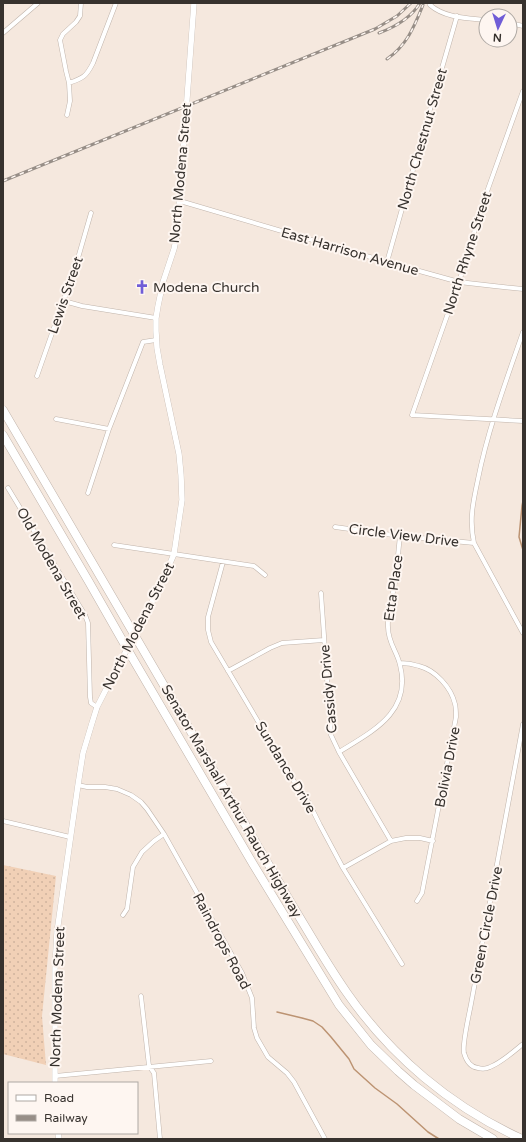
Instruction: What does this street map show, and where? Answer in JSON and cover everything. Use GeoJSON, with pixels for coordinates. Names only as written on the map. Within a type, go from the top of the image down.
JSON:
{"type":"FeatureCollection","features":[{"type":"Feature","properties":{"kind":"highway","name":"Senator Marshall Arthur Rauch Highway"},"geometry":{"type":"LineString","coordinates":[[3,410],[294,908],[347,993],[374,1028],[426,1079],[447,1096],[477,1116],[522,1139]]}},
{"type":"Feature","properties":{"kind":"highway","name":"Senator Marshall Arthur Rauch Highway"},"geometry":{"type":"LineString","coordinates":[[3,436],[89,582],[132,659],[339,1005],[371,1045],[414,1085],[459,1119],[493,1139]]}},
{"type":"Feature","properties":{"kind":"street"},"geometry":{"type":"LineString","coordinates":[[3,33],[38,3]]}},
{"type":"Feature","properties":{"kind":"street"},"geometry":{"type":"LineString","coordinates":[[67,115],[70,100],[69,83],[60,40],[63,34],[76,22],[80,16],[81,3]]}},
{"type":"Feature","properties":{"kind":"street"},"geometry":{"type":"LineString","coordinates":[[69,83],[82,79],[88,72],[93,63],[116,3]]}},
{"type":"Feature","properties":{"kind":"street","name":"North Modena Street"},"geometry":{"type":"LineString","coordinates":[[55,1082],[55,968],[59,919],[70,837],[87,735],[97,708],[162,582],[174,554],[182,500],[179,454],[160,365],[156,340],[156,318],[160,292],[177,235],[194,3]]}},
{"type":"Feature","properties":{"kind":"street"},"geometry":{"type":"LineString","coordinates":[[431,4],[437,11],[446,14],[478,19]]}},
{"type":"Feature","properties":{"kind":"street","name":"North Chestnut Street"},"geometry":{"type":"LineString","coordinates":[[387,262],[457,16]]}},
{"type":"Feature","properties":{"kind":"street","name":"North Rhyne Street"},"geometry":{"type":"LineString","coordinates":[[493,419],[412,415],[459,282],[484,200],[523,91]]}},
{"type":"Feature","properties":{"kind":"street","name":"East Harrison Avenue"},"geometry":{"type":"LineString","coordinates":[[180,201],[459,282],[523,289]]}},
{"type":"Feature","properties":{"kind":"street","name":"Lewis Street"},"geometry":{"type":"LineString","coordinates":[[38,376],[64,301],[91,213]]}},
{"type":"Feature","properties":{"kind":"street"},"geometry":{"type":"LineString","coordinates":[[64,301],[82,306],[156,318]]}},
{"type":"Feature","properties":{"kind":"street"},"geometry":{"type":"LineString","coordinates":[[523,332],[493,419],[480,468],[474,498],[471,531],[474,543],[523,634]]}},
{"type":"Feature","properties":{"kind":"street"},"geometry":{"type":"LineString","coordinates":[[88,493],[109,429],[143,342],[156,340]]}},
{"type":"Feature","properties":{"kind":"street"},"geometry":{"type":"LineString","coordinates":[[56,419],[109,429]]}},
{"type":"Feature","properties":{"kind":"street"},"geometry":{"type":"LineString","coordinates":[[493,419],[523,421]]}},
{"type":"Feature","properties":{"kind":"street","name":"Old Modena Street"},"geometry":{"type":"LineString","coordinates":[[8,488],[86,615],[88,623],[90,697],[91,703],[97,708]]}},
{"type":"Feature","properties":{"kind":"street","name":"Circle View Drive"},"geometry":{"type":"LineString","coordinates":[[335,527],[400,536],[474,543]]}},
{"type":"Feature","properties":{"kind":"street","name":"Etta Place"},"geometry":{"type":"LineString","coordinates":[[339,752],[387,720],[394,710],[400,696],[403,681],[400,663],[390,642],[388,613],[394,587],[400,536]]}},
{"type":"Feature","properties":{"kind":"street"},"geometry":{"type":"LineString","coordinates":[[114,545],[254,566],[265,575]]}},
{"type":"Feature","properties":{"kind":"street","name":"Sundance Drive"},"geometry":{"type":"LineString","coordinates":[[223,562],[208,616],[208,630],[211,642],[291,777],[309,803],[343,868],[402,964]]}},
{"type":"Feature","properties":{"kind":"street","name":"Cassidy Drive"},"geometry":{"type":"LineString","coordinates":[[321,593],[331,735],[339,752],[391,841]]}},
{"type":"Feature","properties":{"kind":"street"},"geometry":{"type":"LineString","coordinates":[[228,671],[282,643],[324,640]]}},
{"type":"Feature","properties":{"kind":"street","name":"Bolivia Drive"},"geometry":{"type":"LineString","coordinates":[[400,663],[420,666],[432,672],[442,680],[455,703],[455,729],[442,787],[422,893],[418,901]]}},
{"type":"Feature","properties":{"kind":"street","name":"Green Circle Drive"},"geometry":{"type":"LineString","coordinates":[[523,724],[471,1004],[464,1053],[469,1064],[475,1068],[489,1068],[523,1044]]}},
{"type":"Feature","properties":{"kind":"street","name":"Raindrops Road"},"geometry":{"type":"LineString","coordinates":[[78,785],[117,789],[131,795],[141,802],[147,809],[164,834],[242,973],[252,998],[254,1028],[257,1038],[268,1057],[287,1073],[294,1082],[326,1139]]}},
{"type":"Feature","properties":{"kind":"street"},"geometry":{"type":"LineString","coordinates":[[3,821],[70,837]]}},
{"type":"Feature","properties":{"kind":"street"},"geometry":{"type":"LineString","coordinates":[[123,915],[127,909],[134,867],[142,852],[164,834]]}},
{"type":"Feature","properties":{"kind":"street"},"geometry":{"type":"LineString","coordinates":[[343,868],[391,841],[406,838],[420,838],[433,841]]}},
{"type":"Feature","properties":{"kind":"street"},"geometry":{"type":"LineString","coordinates":[[141,996],[149,1066],[154,1073],[160,1139]]}},
{"type":"Feature","properties":{"kind":"street"},"geometry":{"type":"LineString","coordinates":[[55,1076],[149,1066],[211,1062]]}},
{"type":"Feature","properties":{"kind":"shaded area"},"geometry":{"type":"Polygon","coordinates":[[[3,865],[56,876],[42,1016],[46,1065],[3,1054],[3,865]]]}},
{"type":"Feature","properties":{"kind":"waterway"},"geometry":{"type":"LineString","coordinates":[[523,501],[519,537],[523,550]]}},
{"type":"Feature","properties":{"kind":"waterway"},"geometry":{"type":"LineString","coordinates":[[277,1012],[313,1021],[322,1027],[349,1059],[354,1069],[375,1088],[397,1104],[428,1132],[439,1139]]}},
{"type":"Feature","properties":{"kind":"railway"},"geometry":{"type":"LineString","coordinates":[[3,181],[375,29],[397,16],[411,3]]}},
{"type":"Feature","properties":{"kind":"railway"},"geometry":{"type":"LineString","coordinates":[[379,33],[391,28],[407,18],[420,3]]}},
{"type":"Feature","properties":{"kind":"railway"},"geometry":{"type":"LineString","coordinates":[[387,59],[405,42],[423,5]]}},
{"type":"Feature","properties":{"kind":"place","name":"Modena Church"},"geometry":{"type":"Point","coordinates":[142,287]}}]}
